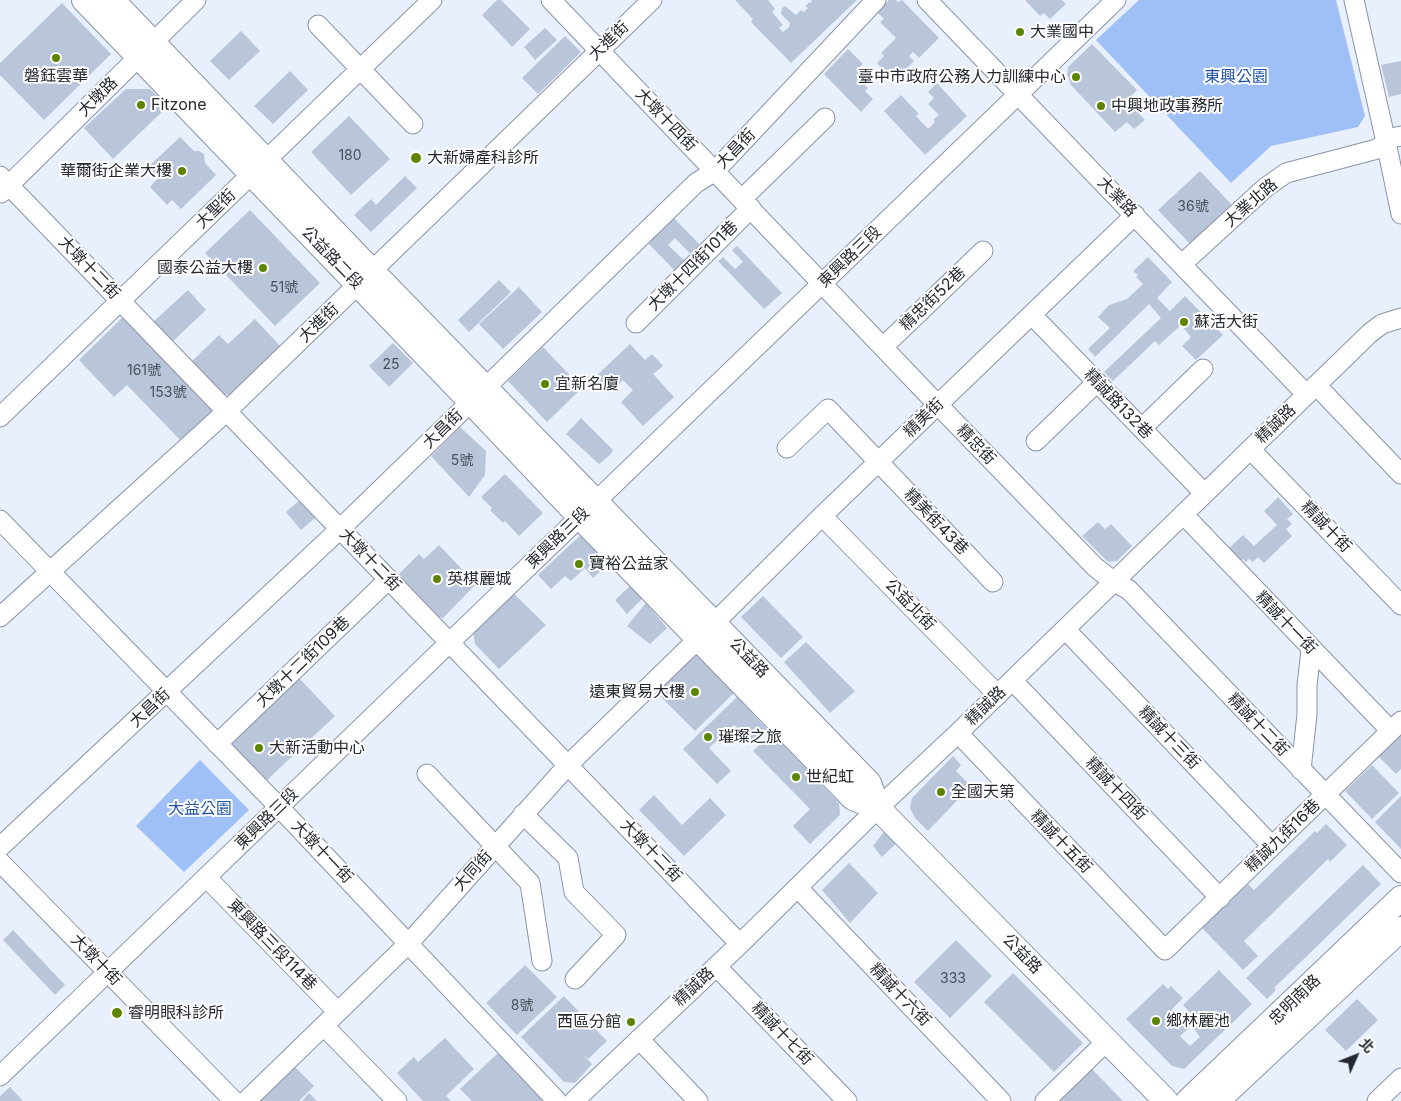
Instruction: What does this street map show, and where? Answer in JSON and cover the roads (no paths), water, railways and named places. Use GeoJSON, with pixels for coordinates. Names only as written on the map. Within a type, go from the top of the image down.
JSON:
{"type":"FeatureCollection","features":[{"type":"Feature","properties":{"kind":"main road","name":"公益路二段"},"geometry":{"type":"LineString","coordinates":[[84,0],[145,50],[588,509]]}},
{"type":"Feature","properties":{"kind":"main road","name":"公益路二段"},"geometry":{"type":"LineString","coordinates":[[112,0],[145,50]]}},
{"type":"Feature","properties":{"kind":"main road","name":"公益路"},"geometry":{"type":"LineString","coordinates":[[588,509],[706,631],[869,783],[878,808],[1166,1101]]}},
{"type":"Feature","properties":{"kind":"main road","name":"忠明南路"},"geometry":{"type":"LineString","coordinates":[[1188,1101],[1401,898]]}},
{"type":"Feature","properties":{"kind":"main road","name":"忠明南路"},"geometry":{"type":"LineString","coordinates":[[1217,1101],[1401,929]]}},
{"type":"Feature","properties":{"kind":"street","name":"大墩路"},"geometry":{"type":"LineString","coordinates":[[3,185],[196,0]]}},
{"type":"Feature","properties":{"kind":"street","name":"大聖街"},"geometry":{"type":"LineString","coordinates":[[0,417],[432,0]]}},
{"type":"Feature","properties":{"kind":"street","name":"大墩十四街"},"geometry":{"type":"LineString","coordinates":[[551,0],[823,284]]}},
{"type":"Feature","properties":{"kind":"street","name":"大進街"},"geometry":{"type":"LineString","coordinates":[[0,617],[227,411],[652,0]]}},
{"type":"Feature","properties":{"kind":"street","name":"大昌街"},"geometry":{"type":"LineString","coordinates":[[0,847],[340,529],[696,183],[715,171],[876,0]]}},
{"type":"Feature","properties":{"kind":"street","name":"大業路"},"geometry":{"type":"LineString","coordinates":[[927,0],[1182,264],[1401,474]]}},
{"type":"Feature","properties":{"kind":"street","name":"東興路三段"},"geometry":{"type":"LineString","coordinates":[[0,1076],[1116,0]]}},
{"type":"Feature","properties":{"kind":"street"},"geometry":{"type":"LineString","coordinates":[[1354,0],[1394,139],[1401,214]]}},
{"type":"Feature","properties":{"kind":"street"},"geometry":{"type":"LineString","coordinates":[[318,25],[413,124]]}},
{"type":"Feature","properties":{"kind":"street","name":"大墩十四街101巷"},"geometry":{"type":"LineString","coordinates":[[636,323],[825,118]]}},
{"type":"Feature","properties":{"kind":"street","name":"大業北路"},"geometry":{"type":"LineString","coordinates":[[1182,264],[1265,188],[1286,173],[1377,149],[1394,139]]}},
{"type":"Feature","properties":{"kind":"street","name":"大墩十二街"},"geometry":{"type":"LineString","coordinates":[[3,185],[121,301],[740,944]]}},
{"type":"Feature","properties":{"kind":"street","name":"精美街"},"geometry":{"type":"LineString","coordinates":[[706,631],[822,516],[1135,215]]}},
{"type":"Feature","properties":{"kind":"street","name":"精忠街52巷"},"geometry":{"type":"LineString","coordinates":[[883,347],[983,251]]}},
{"type":"Feature","properties":{"kind":"street","name":"精忠街"},"geometry":{"type":"LineString","coordinates":[[823,284],[1095,567],[1113,581]]}},
{"type":"Feature","properties":{"kind":"street","name":"精誠路132巷"},"geometry":{"type":"LineString","coordinates":[[1032,315],[1204,493]]}},
{"type":"Feature","properties":{"kind":"street","name":"精誠路"},"geometry":{"type":"LineString","coordinates":[[574,1101],[740,944],[878,808],[998,695],[1370,333],[1382,324],[1401,318]]}},
{"type":"Feature","properties":{"kind":"street"},"geometry":{"type":"LineString","coordinates":[[1142,428],[1203,369]]}},
{"type":"Feature","properties":{"kind":"street"},"geometry":{"type":"LineString","coordinates":[[1036,440],[1097,382]]}},
{"type":"Feature","properties":{"kind":"street","name":"精美街43巷"},"geometry":{"type":"LineString","coordinates":[[787,448],[828,409],[993,582]]}},
{"type":"Feature","properties":{"kind":"street","name":"精誠十街"},"geometry":{"type":"LineString","coordinates":[[1250,449],[1401,604]]}},
{"type":"Feature","properties":{"kind":"street","name":"精誠十一街"},"geometry":{"type":"LineString","coordinates":[[1183,514],[1312,650],[1396,726]]}},
{"type":"Feature","properties":{"kind":"street","name":"公益北街"},"geometry":{"type":"LineString","coordinates":[[822,516],[998,695]]}},
{"type":"Feature","properties":{"kind":"street","name":"大墩十一街"},"geometry":{"type":"LineString","coordinates":[[0,520],[280,807],[557,1101]]}},
{"type":"Feature","properties":{"kind":"street","name":"大墩十二街109巷"},"geometry":{"type":"LineString","coordinates":[[217,744],[389,579]]}},
{"type":"Feature","properties":{"kind":"street","name":"精誠十二街"},"geometry":{"type":"LineString","coordinates":[[1113,581],[1129,590],[1401,873]]}},
{"type":"Feature","properties":{"kind":"street","name":"精誠十三街"},"geometry":{"type":"LineString","coordinates":[[1065,629],[1272,846]]}},
{"type":"Feature","properties":{"kind":"street","name":"大同街"},"geometry":{"type":"LineString","coordinates":[[246,1101],[409,943],[568,765],[706,631]]}},
{"type":"Feature","properties":{"kind":"street"},"geometry":{"type":"LineString","coordinates":[[1301,770],[1307,714],[1307,685],[1312,650]]}},
{"type":"Feature","properties":{"kind":"street","name":"精誠十四街"},"geometry":{"type":"LineString","coordinates":[[1012,680],[1220,898]]}},
{"type":"Feature","properties":{"kind":"street","name":"精誠九街16巷"},"geometry":{"type":"LineString","coordinates":[[1165,950],[1396,726]]}},
{"type":"Feature","properties":{"kind":"street","name":"精誠十五街"},"geometry":{"type":"LineString","coordinates":[[958,733],[1165,950]]}},
{"type":"Feature","properties":{"kind":"street"},"geometry":{"type":"LineString","coordinates":[[427,774],[530,883],[542,961]]}},
{"type":"Feature","properties":{"kind":"street"},"geometry":{"type":"LineString","coordinates":[[523,814],[568,858],[574,892],[616,935],[575,978]]}},
{"type":"Feature","properties":{"kind":"street","name":"大墩十街"},"geometry":{"type":"LineString","coordinates":[[0,862],[234,1101]]}},
{"type":"Feature","properties":{"kind":"street","name":"東興路三段114巷"},"geometry":{"type":"LineString","coordinates":[[206,878],[338,1012]]}},
{"type":"Feature","properties":{"kind":"street","name":"精誠十六街"},"geometry":{"type":"LineString","coordinates":[[798,888],[1001,1101]]}},
{"type":"Feature","properties":{"kind":"street","name":"精誠十七街"},"geometry":{"type":"LineString","coordinates":[[716,966],[847,1101]]}},
{"type":"Feature","properties":{"kind":"street"},"geometry":{"type":"LineString","coordinates":[[324,1026],[398,1101]]}},
{"type":"Feature","properties":{"kind":"street"},"geometry":{"type":"LineString","coordinates":[[639,1039],[698,1101]]}},
{"type":"Feature","properties":{"kind":"street"},"geometry":{"type":"LineString","coordinates":[[1045,1101],[1107,1041]]}},
{"type":"Feature","properties":{"kind":"street"},"geometry":{"type":"LineString","coordinates":[[1377,1101],[1401,1078]]}},
{"type":"Feature","properties":{"kind":"place","name":"大業國中"},"geometry":{"type":"Point","coordinates":[1020,32]}},
{"type":"Feature","properties":{"kind":"place","name":"磐鈺雲華"},"geometry":{"type":"Point","coordinates":[56,58]}},
{"type":"Feature","properties":{"kind":"place","name":"臺中市政府公務人力訓練中心"},"geometry":{"type":"Point","coordinates":[1076,77]}},
{"type":"Feature","properties":{"kind":"place","name":"Fitzone"},"geometry":{"type":"Point","coordinates":[141,105]}},
{"type":"Feature","properties":{"kind":"place","name":"中興地政事務所"},"geometry":{"type":"Point","coordinates":[1101,106]}},
{"type":"Feature","properties":{"kind":"place","name":"大新婦產科診所"},"geometry":{"type":"Point","coordinates":[416,158]}},
{"type":"Feature","properties":{"kind":"place","name":"華爾街企業大樓"},"geometry":{"type":"Point","coordinates":[182,171]}},
{"type":"Feature","properties":{"kind":"place","name":"國泰公益大樓"},"geometry":{"type":"Point","coordinates":[263,268]}},
{"type":"Feature","properties":{"kind":"place","name":"蘇活大街"},"geometry":{"type":"Point","coordinates":[1184,322]}},
{"type":"Feature","properties":{"kind":"place","name":"宜新名廈"},"geometry":{"type":"Point","coordinates":[545,384]}},
{"type":"Feature","properties":{"kind":"place","name":"寶裕公益家"},"geometry":{"type":"Point","coordinates":[579,564]}},
{"type":"Feature","properties":{"kind":"place","name":"英棋麗城"},"geometry":{"type":"Point","coordinates":[437,579]}},
{"type":"Feature","properties":{"kind":"place","name":"遠東貿易大樓"},"geometry":{"type":"Point","coordinates":[695,692]}},
{"type":"Feature","properties":{"kind":"place","name":"璀璨之旅"},"geometry":{"type":"Point","coordinates":[708,737]}},
{"type":"Feature","properties":{"kind":"place","name":"大新活動中心"},"geometry":{"type":"Point","coordinates":[259,748]}},
{"type":"Feature","properties":{"kind":"place","name":"世紀虹"},"geometry":{"type":"Point","coordinates":[796,777]}},
{"type":"Feature","properties":{"kind":"place","name":"全國天第"},"geometry":{"type":"Point","coordinates":[941,792]}},
{"type":"Feature","properties":{"kind":"place","name":"睿明眼科診所"},"geometry":{"type":"Point","coordinates":[117,1013]}},
{"type":"Feature","properties":{"kind":"place","name":"鄉林麗池"},"geometry":{"type":"Point","coordinates":[1156,1021]}},
{"type":"Feature","properties":{"kind":"place","name":"西區分館"},"geometry":{"type":"Point","coordinates":[631,1022]}},
{"type":"Feature","properties":{"kind":"park label","name":"東興公園"},"geometry":{"type":"Point","coordinates":[1236,77]}},
{"type":"Feature","properties":{"kind":"park label","name":"大益公園"},"geometry":{"type":"Point","coordinates":[200,809]}}]}
